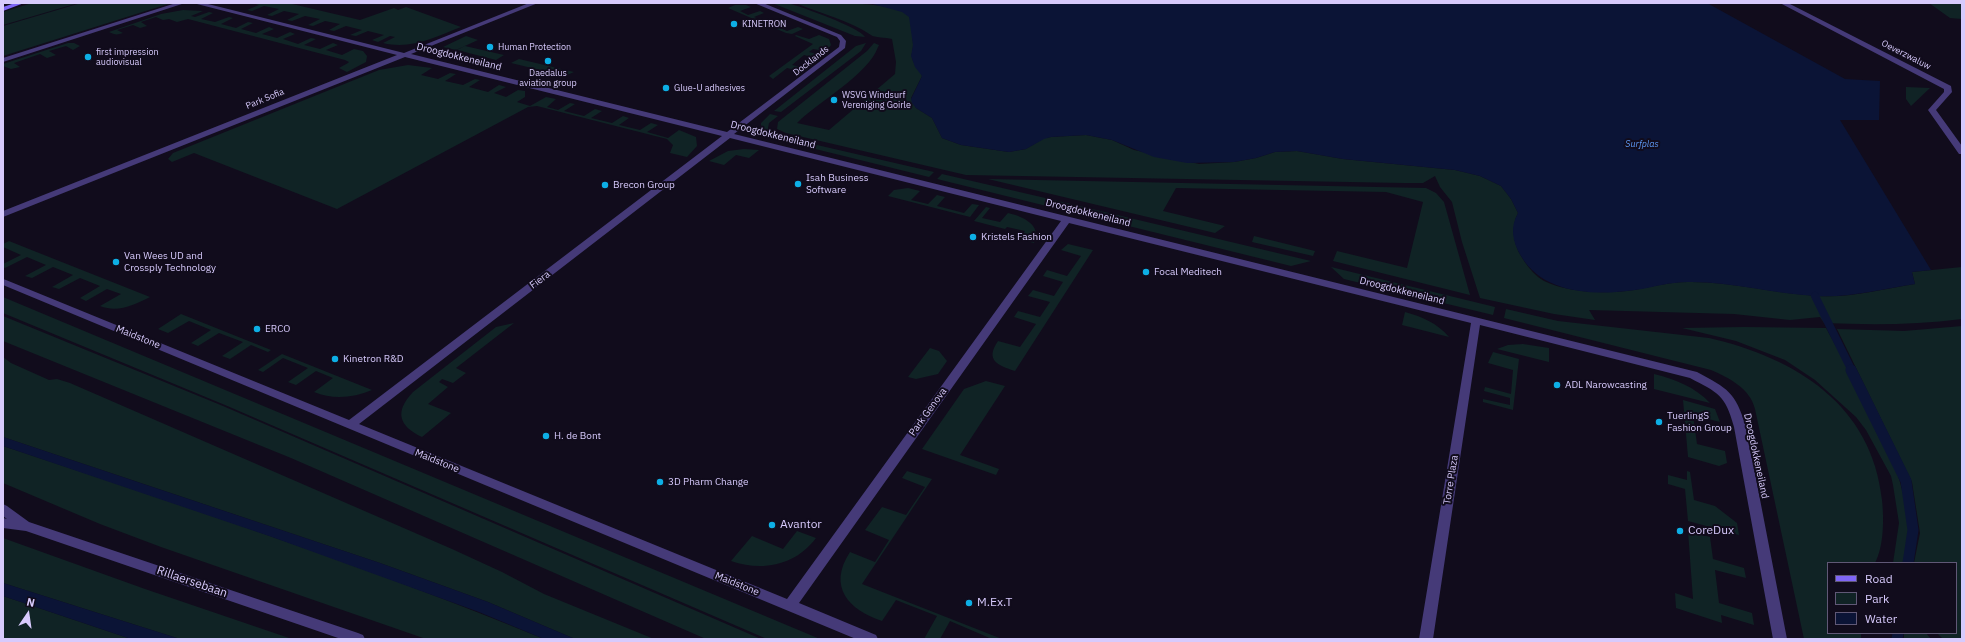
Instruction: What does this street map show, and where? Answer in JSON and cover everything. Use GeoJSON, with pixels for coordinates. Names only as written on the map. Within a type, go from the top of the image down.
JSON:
{"type":"FeatureCollection","features":[{"type":"Feature","properties":{"kind":"main road"},"geometry":{"type":"LineString","coordinates":[[3,9],[21,3]]}},
{"type":"Feature","properties":{"kind":"street"},"geometry":{"type":"LineString","coordinates":[[3,60],[182,3]]}},
{"type":"Feature","properties":{"kind":"street","name":"Droogdokkeneiland"},"geometry":{"type":"LineString","coordinates":[[196,3],[1693,375],[1721,390],[1734,406],[1740,427],[1780,639]]}},
{"type":"Feature","properties":{"kind":"street","name":"Park Sofia"},"geometry":{"type":"LineString","coordinates":[[3,214],[535,3]]}},
{"type":"Feature","properties":{"kind":"street","name":"Docklands"},"geometry":{"type":"LineString","coordinates":[[729,135],[842,48],[843,42],[839,36],[757,3]]}},
{"type":"Feature","properties":{"kind":"street","name":"Oeverzwaluw"},"geometry":{"type":"LineString","coordinates":[[1783,3],[1948,88],[1948,92],[1932,110],[1962,152]]}},
{"type":"Feature","properties":{"kind":"street","name":"Fiera"},"geometry":{"type":"LineString","coordinates":[[350,425],[729,135]]}},
{"type":"Feature","properties":{"kind":"street","name":"Park Genova"},"geometry":{"type":"LineString","coordinates":[[790,605],[1067,219]]}},
{"type":"Feature","properties":{"kind":"street","name":"Maidstone"},"geometry":{"type":"LineString","coordinates":[[3,282],[871,639]]}},
{"type":"Feature","properties":{"kind":"street","name":"Torre Plaza"},"geometry":{"type":"LineString","coordinates":[[1426,639],[1476,320]]}},
{"type":"Feature","properties":{"kind":"street","name":"Rillaersebaan"},"geometry":{"type":"LineString","coordinates":[[3,509],[26,526]]}},
{"type":"Feature","properties":{"kind":"street","name":"Rillaersebaan"},"geometry":{"type":"LineString","coordinates":[[3,523],[26,526],[358,639]]}},
{"type":"Feature","properties":{"kind":"green space"},"geometry":{"type":"Polygon","coordinates":[[[32,3],[78,3],[3,25],[3,12],[32,3]]]}},
{"type":"Feature","properties":{"kind":"green space"},"geometry":{"type":"Polygon","coordinates":[[[81,3],[171,3],[3,56],[3,26],[81,3]]]}},
{"type":"Feature","properties":{"kind":"green space"},"geometry":{"type":"Polygon","coordinates":[[[252,3],[288,3],[360,20],[394,8],[398,10],[406,7],[461,27],[413,44],[393,45],[383,43],[395,37],[390,36],[378,42],[372,40],[384,35],[368,31],[356,36],[350,35],[362,30],[346,26],[334,31],[329,30],[340,24],[325,21],[313,26],[308,25],[320,19],[305,16],[292,21],[287,20],[299,14],[284,11],[272,16],[267,15],[279,9],[264,6],[252,11],[247,10],[259,5],[252,3]]]}},
{"type":"Feature","properties":{"kind":"green space"},"geometry":{"type":"Polygon","coordinates":[[[772,3],[788,3],[817,13],[852,28],[865,37],[855,36],[772,3]]]}},
{"type":"Feature","properties":{"kind":"green space"},"geometry":{"type":"Polygon","coordinates":[[[796,3],[876,5],[904,12],[910,18],[913,43],[912,58],[922,76],[911,98],[916,108],[932,118],[942,138],[961,145],[1009,152],[1026,149],[1044,138],[1086,135],[1112,140],[1134,150],[1199,164],[1234,162],[1256,158],[1275,152],[1297,151],[1343,159],[1455,170],[1480,176],[1501,186],[1511,199],[1518,213],[1514,223],[1514,234],[1518,251],[1528,267],[1538,277],[1557,286],[1580,291],[1616,292],[1684,282],[1724,284],[1803,295],[1843,296],[1915,284],[1912,272],[1962,267],[1962,319],[1893,324],[1858,324],[1824,323],[1820,317],[1790,320],[1734,314],[1589,310],[1595,320],[1554,314],[1480,298],[1462,242],[1452,202],[1440,187],[1435,176],[1423,183],[1404,183],[966,175],[786,133],[777,129],[778,122],[867,51],[874,43],[879,45],[873,57],[864,68],[854,78],[797,123],[829,130],[895,74],[896,62],[892,39],[873,36],[854,25],[796,3]]]}},
{"type":"Feature","properties":{"kind":"green space"},"geometry":{"type":"Polygon","coordinates":[[[1929,3],[1962,3],[1962,19],[1950,18],[1929,3]]]}},
{"type":"Feature","properties":{"kind":"green space"},"geometry":{"type":"Polygon","coordinates":[[[735,5],[746,5],[751,7],[740,11],[748,15],[760,11],[764,13],[754,17],[767,23],[778,19],[783,21],[773,25],[787,31],[798,27],[803,29],[792,34],[786,33],[728,8],[735,5]]]}},
{"type":"Feature","properties":{"kind":"green space"},"geometry":{"type":"Polygon","coordinates":[[[183,10],[203,11],[191,16],[195,17],[209,12],[213,13],[201,19],[215,22],[229,17],[233,18],[221,24],[236,28],[248,22],[253,23],[241,29],[256,33],[269,27],[274,29],[262,34],[277,38],[290,32],[295,34],[283,39],[298,44],[311,38],[316,39],[304,45],[320,49],[333,43],[338,45],[326,50],[342,55],[354,49],[363,51],[367,56],[366,62],[347,72],[339,68],[349,62],[345,60],[188,19],[177,22],[169,19],[163,20],[156,17],[141,22],[147,26],[140,28],[133,25],[117,30],[123,33],[119,34],[109,32],[161,14],[183,10]]]}},
{"type":"Feature","properties":{"kind":"green space"},"geometry":{"type":"Polygon","coordinates":[[[819,35],[829,39],[831,45],[826,51],[813,49],[809,52],[821,55],[817,58],[804,55],[792,65],[805,68],[800,71],[787,68],[773,79],[769,76],[813,44],[795,36],[809,39],[819,35]]]}},
{"type":"Feature","properties":{"kind":"green space"},"geometry":{"type":"Polygon","coordinates":[[[466,36],[478,40],[456,50],[443,47],[466,36]]]}},
{"type":"Feature","properties":{"kind":"green space"},"geometry":{"type":"Polygon","coordinates":[[[68,43],[74,43],[80,46],[73,50],[66,46],[49,51],[56,55],[47,58],[40,54],[14,63],[20,67],[11,69],[3,66],[3,64],[68,43]]]}},
{"type":"Feature","properties":{"kind":"green space"},"geometry":{"type":"Polygon","coordinates":[[[866,43],[861,51],[781,112],[774,111],[856,46],[866,43]]]}},
{"type":"Feature","properties":{"kind":"green space"},"geometry":{"type":"Polygon","coordinates":[[[465,46],[504,55],[496,60],[457,50],[465,46]]]}},
{"type":"Feature","properties":{"kind":"green space"},"geometry":{"type":"Polygon","coordinates":[[[519,59],[574,72],[565,76],[511,63],[519,59]]]}},
{"type":"Feature","properties":{"kind":"green space"},"geometry":{"type":"Polygon","coordinates":[[[408,65],[432,68],[421,75],[438,79],[450,73],[456,74],[445,81],[463,85],[475,79],[480,80],[469,87],[488,92],[499,85],[506,87],[494,93],[506,97],[518,90],[525,91],[525,97],[517,102],[530,106],[546,97],[556,99],[547,107],[558,110],[570,103],[575,104],[564,111],[584,116],[595,109],[602,111],[591,118],[612,123],[623,116],[629,118],[619,125],[640,130],[651,123],[658,125],[647,132],[668,138],[679,130],[696,137],[697,146],[687,157],[670,153],[673,145],[667,139],[537,106],[528,107],[337,209],[194,153],[172,162],[168,159],[173,153],[379,70],[408,65]]]}},
{"type":"Feature","properties":{"kind":"green space"},"geometry":{"type":"Polygon","coordinates":[[[1906,87],[1930,88],[1911,106],[1906,99],[1906,87]]]}},
{"type":"Feature","properties":{"kind":"green space"},"geometry":{"type":"Polygon","coordinates":[[[770,114],[778,116],[769,123],[768,128],[772,132],[785,137],[781,141],[765,135],[761,129],[761,123],[770,114]]]}},
{"type":"Feature","properties":{"kind":"green space"},"geometry":{"type":"Polygon","coordinates":[[[791,139],[934,172],[929,177],[787,142],[791,139]]]}},
{"type":"Feature","properties":{"kind":"green space"},"geometry":{"type":"Polygon","coordinates":[[[744,149],[759,150],[749,158],[736,155],[724,165],[709,161],[728,151],[744,149]]]}},
{"type":"Feature","properties":{"kind":"green space"},"geometry":{"type":"Polygon","coordinates":[[[942,174],[1084,207],[1079,214],[937,179],[942,174]]]}},
{"type":"Feature","properties":{"kind":"green space"},"geometry":{"type":"Polygon","coordinates":[[[988,179],[1426,188],[1436,193],[1444,202],[1470,295],[1333,261],[1337,251],[1407,268],[1423,202],[1386,192],[1176,188],[1163,211],[1225,226],[1215,233],[988,179]]]}},
{"type":"Feature","properties":{"kind":"green space"},"geometry":{"type":"Polygon","coordinates":[[[908,188],[920,191],[911,200],[928,204],[937,195],[945,197],[937,206],[964,213],[972,204],[979,205],[970,217],[888,196],[894,190],[908,188]]]}},
{"type":"Feature","properties":{"kind":"green space"},"geometry":{"type":"Polygon","coordinates":[[[986,207],[990,208],[982,218],[1000,222],[1008,213],[1019,216],[1030,222],[1036,231],[1034,243],[1019,239],[1025,231],[1007,227],[1005,229],[974,221],[986,207]]]}},
{"type":"Feature","properties":{"kind":"green space"},"geometry":{"type":"Polygon","coordinates":[[[1092,209],[1311,261],[1291,266],[1088,216],[1092,209]]]}},
{"type":"Feature","properties":{"kind":"green space"},"geometry":{"type":"Polygon","coordinates":[[[1254,236],[1315,251],[1313,256],[1252,242],[1254,236]]]}},
{"type":"Feature","properties":{"kind":"green space"},"geometry":{"type":"Polygon","coordinates":[[[9,241],[150,297],[126,307],[113,309],[107,308],[100,306],[121,294],[107,289],[86,301],[80,298],[100,286],[80,278],[59,289],[52,287],[73,275],[53,267],[32,278],[25,276],[46,265],[27,257],[5,268],[3,267],[3,264],[21,255],[3,247],[3,244],[9,241]]]}},
{"type":"Feature","properties":{"kind":"green space"},"geometry":{"type":"Polygon","coordinates":[[[1068,244],[1093,250],[1015,371],[998,364],[993,357],[993,353],[994,347],[998,341],[1020,347],[1036,324],[1014,317],[1018,311],[1040,317],[1050,302],[1028,296],[1033,290],[1054,296],[1063,282],[1043,276],[1047,270],[1067,276],[1081,256],[1061,250],[1068,244]]]}},
{"type":"Feature","properties":{"kind":"green space"},"geometry":{"type":"Polygon","coordinates":[[[1331,267],[1495,307],[1493,315],[1344,279],[1331,267]]]}},
{"type":"Feature","properties":{"kind":"green space"},"geometry":{"type":"Polygon","coordinates":[[[3,297],[820,639],[767,639],[225,405],[3,313],[3,297]]]}},
{"type":"Feature","properties":{"kind":"green space"},"geometry":{"type":"Polygon","coordinates":[[[1506,309],[1558,321],[1709,338],[1741,347],[1771,358],[1799,373],[1824,391],[1846,412],[1863,437],[1875,467],[1882,500],[1882,541],[1875,562],[1827,562],[1827,634],[1861,634],[1861,639],[1804,639],[1755,409],[1749,395],[1744,390],[1732,380],[1711,370],[1504,318],[1506,309]]]}},
{"type":"Feature","properties":{"kind":"green space"},"geometry":{"type":"Polygon","coordinates":[[[1405,312],[1429,321],[1440,328],[1449,337],[1402,325],[1405,312]]]}},
{"type":"Feature","properties":{"kind":"green space"},"geometry":{"type":"Polygon","coordinates":[[[181,314],[271,350],[268,352],[251,345],[230,359],[222,356],[243,342],[219,333],[198,346],[191,343],[211,330],[189,321],[168,333],[158,329],[181,314]]]}},
{"type":"Feature","properties":{"kind":"green space"},"geometry":{"type":"Polygon","coordinates":[[[3,316],[223,406],[761,639],[706,639],[291,458],[3,341],[3,316]]]}},
{"type":"Feature","properties":{"kind":"green space"},"geometry":{"type":"Polygon","coordinates":[[[514,323],[456,368],[466,373],[453,383],[442,379],[439,382],[448,387],[428,404],[451,413],[422,437],[408,428],[404,423],[401,412],[407,399],[413,392],[496,327],[514,323]]]}},
{"type":"Feature","properties":{"kind":"green space"},"geometry":{"type":"Polygon","coordinates":[[[1962,326],[1962,639],[1943,639],[1938,634],[1957,634],[1957,562],[1914,562],[1920,533],[1912,482],[1837,329],[1904,331],[1962,326]]]}},
{"type":"Feature","properties":{"kind":"green space"},"geometry":{"type":"Polygon","coordinates":[[[1682,328],[1826,328],[1866,401],[1890,453],[1906,507],[1909,540],[1904,562],[1893,562],[1899,523],[1891,476],[1866,430],[1856,417],[1815,380],[1785,360],[1736,341],[1682,328]]]}},
{"type":"Feature","properties":{"kind":"green space"},"geometry":{"type":"Polygon","coordinates":[[[1523,344],[1549,348],[1549,362],[1497,349],[1508,345],[1523,344]]]}},
{"type":"Feature","properties":{"kind":"green space"},"geometry":{"type":"Polygon","coordinates":[[[930,348],[939,351],[947,361],[938,374],[916,379],[908,377],[930,348]]]}},
{"type":"Feature","properties":{"kind":"green space"},"geometry":{"type":"Polygon","coordinates":[[[1493,352],[1519,359],[1513,410],[1483,402],[1483,399],[1510,405],[1510,398],[1484,391],[1485,387],[1511,394],[1513,370],[1488,363],[1493,352]]]}},
{"type":"Feature","properties":{"kind":"green space"},"geometry":{"type":"Polygon","coordinates":[[[282,354],[372,390],[358,395],[343,397],[321,395],[314,392],[333,378],[316,371],[296,385],[288,382],[308,368],[283,358],[263,372],[258,370],[282,354]]]}},
{"type":"Feature","properties":{"kind":"green space"},"geometry":{"type":"Polygon","coordinates":[[[3,357],[11,363],[49,380],[57,379],[70,383],[452,549],[502,572],[544,594],[654,639],[575,639],[488,602],[380,563],[3,437],[3,357]]]}},
{"type":"Feature","properties":{"kind":"green space"},"geometry":{"type":"Polygon","coordinates":[[[1654,374],[1670,378],[1684,384],[1698,392],[1710,403],[1654,389],[1654,374]]]}},
{"type":"Feature","properties":{"kind":"green space"},"geometry":{"type":"Polygon","coordinates":[[[986,381],[1005,386],[960,455],[999,469],[996,475],[922,449],[964,389],[986,381]]]}},
{"type":"Feature","properties":{"kind":"green space"},"geometry":{"type":"Polygon","coordinates":[[[1683,400],[1715,409],[1720,422],[1693,415],[1697,444],[1725,451],[1727,463],[1719,466],[1688,457],[1683,400]]]}},
{"type":"Feature","properties":{"kind":"green space"},"geometry":{"type":"Polygon","coordinates":[[[3,446],[207,514],[343,562],[410,586],[544,639],[426,639],[161,547],[100,524],[3,483],[3,446]]]}},
{"type":"Feature","properties":{"kind":"green space"},"geometry":{"type":"Polygon","coordinates":[[[907,471],[932,479],[862,584],[1002,639],[992,639],[950,621],[940,639],[924,639],[937,616],[896,600],[882,621],[870,616],[851,604],[845,596],[841,586],[841,576],[843,565],[850,552],[875,562],[889,540],[865,530],[882,507],[906,515],[925,487],[902,478],[907,471]]]}},
{"type":"Feature","properties":{"kind":"green space"},"geometry":{"type":"Polygon","coordinates":[[[1687,471],[1690,472],[1694,500],[1715,506],[1737,523],[1739,535],[1688,521],[1685,489],[1668,484],[1668,475],[1687,480],[1687,471]]]}},
{"type":"Feature","properties":{"kind":"green space"},"geometry":{"type":"Polygon","coordinates":[[[797,531],[816,538],[799,555],[789,560],[767,566],[755,566],[731,561],[752,536],[783,549],[797,531]]]}},
{"type":"Feature","properties":{"kind":"green space"},"geometry":{"type":"Polygon","coordinates":[[[1688,531],[1710,537],[1713,559],[1744,568],[1746,578],[1715,570],[1719,603],[1752,613],[1754,625],[1721,615],[1722,623],[1676,608],[1675,593],[1693,599],[1688,531]]]}},
{"type":"Feature","properties":{"kind":"green space"},"geometry":{"type":"Polygon","coordinates":[[[3,538],[145,589],[292,639],[180,639],[3,583],[3,538]]]}},
{"type":"Feature","properties":{"kind":"green space"},"geometry":{"type":"Polygon","coordinates":[[[3,596],[131,639],[3,639],[3,596]]]}},
{"type":"Feature","properties":{"kind":"green space"},"geometry":{"type":"Polygon","coordinates":[[[1904,634],[1927,634],[1931,639],[1904,639],[1904,634]]]}},
{"type":"Feature","properties":{"kind":"water","name":"Surfplas"},"geometry":{"type":"Polygon","coordinates":[[[869,3],[1707,3],[1845,79],[1880,81],[1879,120],[1840,120],[1931,270],[1912,272],[1915,284],[1841,296],[1800,295],[1723,284],[1692,282],[1670,283],[1620,292],[1603,293],[1571,290],[1542,278],[1531,269],[1521,256],[1513,234],[1515,218],[1518,213],[1511,199],[1501,186],[1480,176],[1455,170],[1343,159],[1297,151],[1275,152],[1256,158],[1234,162],[1187,163],[1154,157],[1112,140],[1086,135],[1051,137],[1044,139],[1026,149],[1009,152],[961,145],[942,138],[932,118],[916,108],[912,103],[911,99],[922,76],[915,67],[911,56],[913,45],[909,17],[902,12],[869,3]]]}},
{"type":"Feature","properties":{"kind":"water"},"geometry":{"type":"Polygon","coordinates":[[[3,437],[380,563],[488,602],[575,639],[544,639],[479,612],[272,537],[3,446],[3,437]]]}},
{"type":"Feature","properties":{"kind":"water"},"geometry":{"type":"Polygon","coordinates":[[[3,583],[180,639],[131,639],[3,596],[3,583]]]}},
{"type":"Feature","properties":{"kind":"waterway"},"geometry":{"type":"LineString","coordinates":[[1815,296],[1852,371]]}},
{"type":"Feature","properties":{"kind":"waterway"},"geometry":{"type":"LineString","coordinates":[[1851,370],[1906,481],[1913,530],[1908,562]]}},
{"type":"Feature","properties":{"kind":"waterway"},"geometry":{"type":"LineString","coordinates":[[1897,639],[1898,634]]}},
{"type":"Feature","properties":{"kind":"place","name":"KINETRON"},"geometry":{"type":"Point","coordinates":[734,24]}},
{"type":"Feature","properties":{"kind":"place","name":"Human Protection"},"geometry":{"type":"Point","coordinates":[490,47]}},
{"type":"Feature","properties":{"kind":"place","name":"first impression audiovisual"},"geometry":{"type":"Point","coordinates":[88,57]}},
{"type":"Feature","properties":{"kind":"place","name":"Daedalus aviation group"},"geometry":{"type":"Point","coordinates":[548,61]}},
{"type":"Feature","properties":{"kind":"place","name":"Glue-U adhesives"},"geometry":{"type":"Point","coordinates":[666,88]}},
{"type":"Feature","properties":{"kind":"place","name":"WSVG Windsurf Vereniging Goirle"},"geometry":{"type":"Point","coordinates":[834,100]}},
{"type":"Feature","properties":{"kind":"place","name":"Isah Business Software"},"geometry":{"type":"Point","coordinates":[798,184]}},
{"type":"Feature","properties":{"kind":"place","name":"Brecon Group"},"geometry":{"type":"Point","coordinates":[605,185]}},
{"type":"Feature","properties":{"kind":"place","name":"Kristels Fashion"},"geometry":{"type":"Point","coordinates":[973,237]}},
{"type":"Feature","properties":{"kind":"place","name":"Van Wees UD and Crossply Technology"},"geometry":{"type":"Point","coordinates":[116,262]}},
{"type":"Feature","properties":{"kind":"place","name":"Focal Meditech"},"geometry":{"type":"Point","coordinates":[1146,272]}},
{"type":"Feature","properties":{"kind":"place","name":"ERCO"},"geometry":{"type":"Point","coordinates":[257,329]}},
{"type":"Feature","properties":{"kind":"place","name":"Kinetron R&D"},"geometry":{"type":"Point","coordinates":[335,359]}},
{"type":"Feature","properties":{"kind":"place","name":"ADL Narowcasting"},"geometry":{"type":"Point","coordinates":[1557,385]}},
{"type":"Feature","properties":{"kind":"place","name":"TuerlingS Fashion Group"},"geometry":{"type":"Point","coordinates":[1659,422]}},
{"type":"Feature","properties":{"kind":"place","name":"H. de Bont"},"geometry":{"type":"Point","coordinates":[546,436]}},
{"type":"Feature","properties":{"kind":"place","name":"3D Pharm Change"},"geometry":{"type":"Point","coordinates":[660,482]}},
{"type":"Feature","properties":{"kind":"place","name":"Avantor"},"geometry":{"type":"Point","coordinates":[772,525]}},
{"type":"Feature","properties":{"kind":"place","name":"CoreDux"},"geometry":{"type":"Point","coordinates":[1680,531]}},
{"type":"Feature","properties":{"kind":"place","name":"M.Ex.T"},"geometry":{"type":"Point","coordinates":[969,603]}}]}
